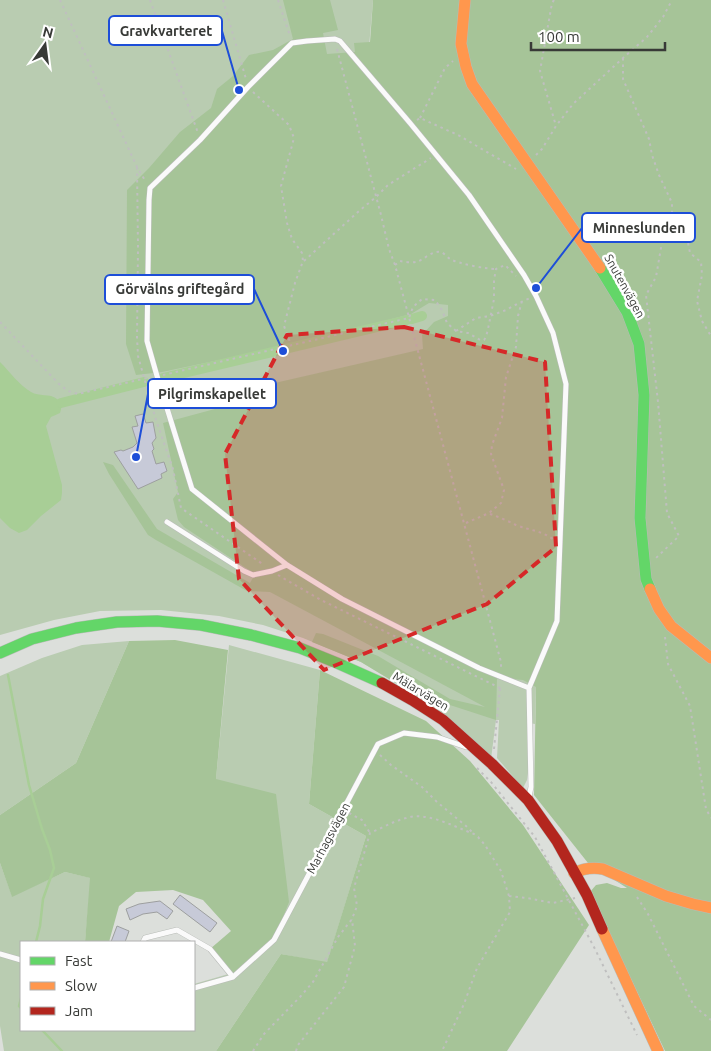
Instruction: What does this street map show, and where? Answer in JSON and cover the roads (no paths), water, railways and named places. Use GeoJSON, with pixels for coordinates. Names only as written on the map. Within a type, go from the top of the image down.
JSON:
{"type":"FeatureCollection","features":[{"type":"Feature","properties":{"kind":"street","name":"Snutenvägen"},"geometry":{"type":"LineString","coordinates":[[465,0],[461,44],[472,84],[524,168],[607,277],[627,312],[639,344],[644,395],[640,518],[646,579],[659,609],[671,626],[711,658]]}},
{"type":"Feature","properties":{"kind":"street","name":"Mälarvägen"},"geometry":{"type":"LineString","coordinates":[[0,653],[32,639],[76,628],[117,622],[157,621],[192,624],[251,635],[300,648],[337,662],[412,700],[443,720],[492,764],[528,800],[557,841],[587,895],[658,1051]]}},
{"type":"Feature","properties":{"kind":"street"},"geometry":{"type":"LineString","coordinates":[[574,872],[581,869],[595,868],[608,871],[657,893],[690,905],[711,908]]}},
{"type":"Feature","properties":{"kind":"lane"},"geometry":{"type":"LineString","coordinates":[[528,800],[531,787],[529,688],[557,621],[566,384],[554,333],[524,275],[469,195],[340,40],[292,43],[248,87],[200,140],[150,188],[147,341],[192,489],[287,565],[342,599],[479,668],[529,688]]}},
{"type":"Feature","properties":{"kind":"lane"},"geometry":{"type":"LineString","coordinates":[[166,522],[253,575],[272,571],[287,565]]}},
{"type":"Feature","properties":{"kind":"lane","name":"Marhagsvägen"},"geometry":{"type":"LineString","coordinates":[[195,988],[233,977],[274,940],[378,744],[404,733],[436,737],[479,752]]}},
{"type":"Feature","properties":{"kind":"lane"},"geometry":{"type":"LineString","coordinates":[[144,941],[145,938],[178,930],[210,949],[233,977]]}},
{"type":"Feature","properties":{"kind":"lane"},"geometry":{"type":"LineString","coordinates":[[0,954],[20,960]]}},
{"type":"Feature","properties":{"kind":"waterway"},"geometry":{"type":"LineString","coordinates":[[412,319],[422,316]]}},
{"type":"Feature","properties":{"kind":"waterway"},"geometry":{"type":"LineString","coordinates":[[163,378],[407,320]]}},
{"type":"Feature","properties":{"kind":"waterway"},"geometry":{"type":"LineString","coordinates":[[61,403],[144,382]]}},
{"type":"Feature","properties":{"kind":"waterway"},"geometry":{"type":"LineString","coordinates":[[8,675],[29,785],[54,868],[43,899],[36,941]]}},
{"type":"Feature","properties":{"kind":"waterway"},"geometry":{"type":"LineString","coordinates":[[20,1002],[20,1007]]}},
{"type":"Feature","properties":{"kind":"waterway"},"geometry":{"type":"LineString","coordinates":[[43,1031],[62,1051]]}},
{"type":"Feature","properties":{"kind":"place","name":"Gravkvarteret"},"geometry":{"type":"Point","coordinates":[239,90]}},
{"type":"Feature","properties":{"kind":"place","name":"Minneslunden"},"geometry":{"type":"Point","coordinates":[536,288]}},
{"type":"Feature","properties":{"kind":"place","name":"Görvälns griftegård"},"geometry":{"type":"Point","coordinates":[283,351]}},
{"type":"Feature","properties":{"kind":"place","name":"Pilgrimskapellet"},"geometry":{"type":"Point","coordinates":[136,457]}}]}
